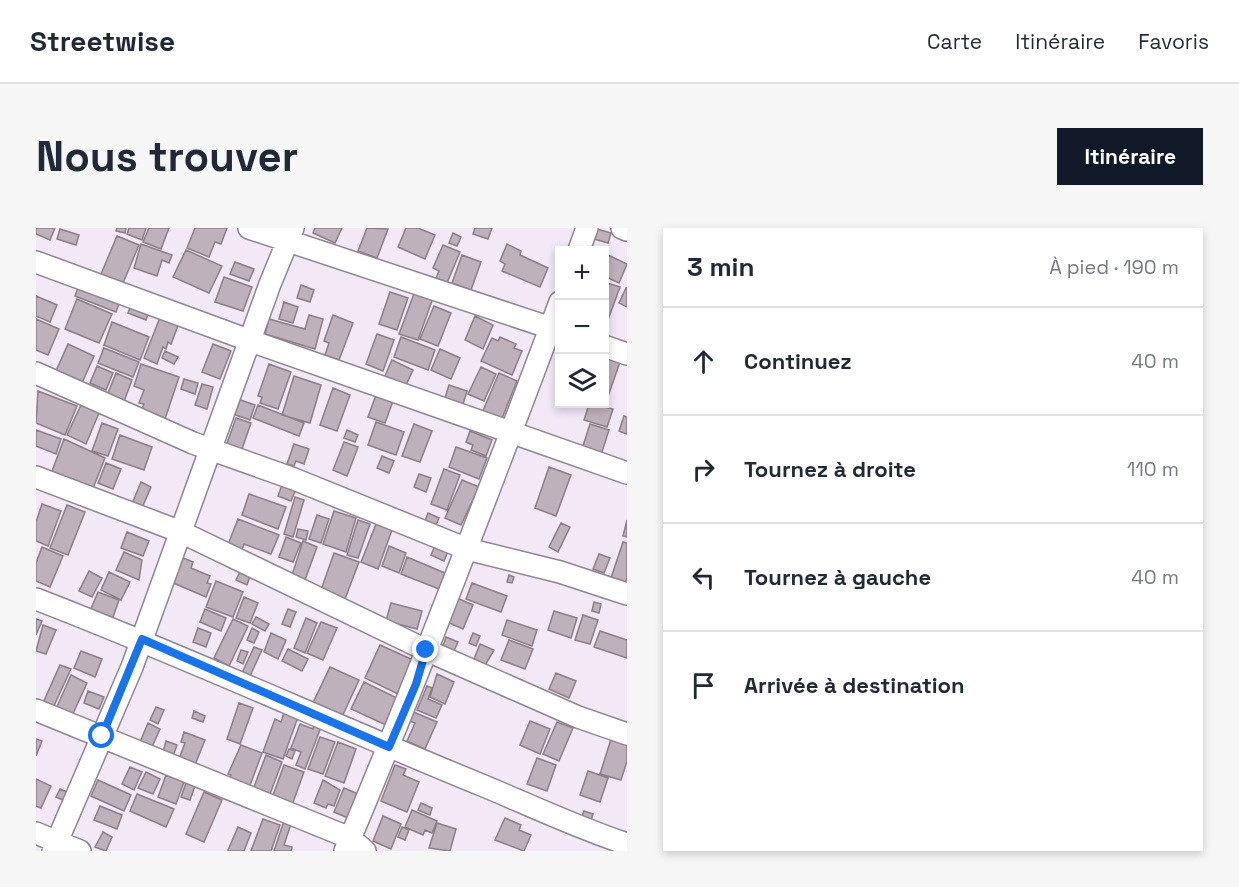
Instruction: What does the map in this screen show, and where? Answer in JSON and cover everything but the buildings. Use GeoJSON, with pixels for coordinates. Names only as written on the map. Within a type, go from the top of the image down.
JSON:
{"type":"FeatureCollection","features":[{"type":"Feature","properties":{"kind":"street"},"geometry":{"type":"LineString","coordinates":[[36,710],[102,736],[354,847],[389,747],[416,684],[426,650],[510,433],[555,329],[291,236],[249,228]]}},
{"type":"Feature","properties":{"kind":"street"},"geometry":{"type":"LineString","coordinates":[[580,246],[587,228]]}},
{"type":"Feature","properties":{"kind":"street"},"geometry":{"type":"LineString","coordinates":[[622,228],[627,230]]}},
{"type":"Feature","properties":{"kind":"street"},"geometry":{"type":"LineString","coordinates":[[55,846],[142,639],[270,284],[291,236]]}},
{"type":"Feature","properties":{"kind":"street"},"geometry":{"type":"LineString","coordinates":[[36,262],[251,341],[627,473]]}},
{"type":"Feature","properties":{"kind":"street"},"geometry":{"type":"LineString","coordinates":[[609,348],[627,354]]}},
{"type":"Feature","properties":{"kind":"street"},"geometry":{"type":"LineString","coordinates":[[36,374],[211,450],[294,479],[467,549],[560,572],[627,594]]}},
{"type":"Feature","properties":{"kind":"street"},"geometry":{"type":"LineString","coordinates":[[36,477],[181,532],[426,650],[579,717],[627,734]]}},
{"type":"Feature","properties":{"kind":"street"},"geometry":{"type":"LineString","coordinates":[[36,599],[142,639],[585,830],[627,844]]}},
{"type":"Feature","properties":{"kind":"street"},"geometry":{"type":"LineString","coordinates":[[36,833],[55,846],[80,851]]}},
{"type":"Feature","properties":{"kind":"route"},"geometry":{"type":"LineString","coordinates":[[102,736],[142,639],[389,747],[416,684],[426,650]]}}]}
